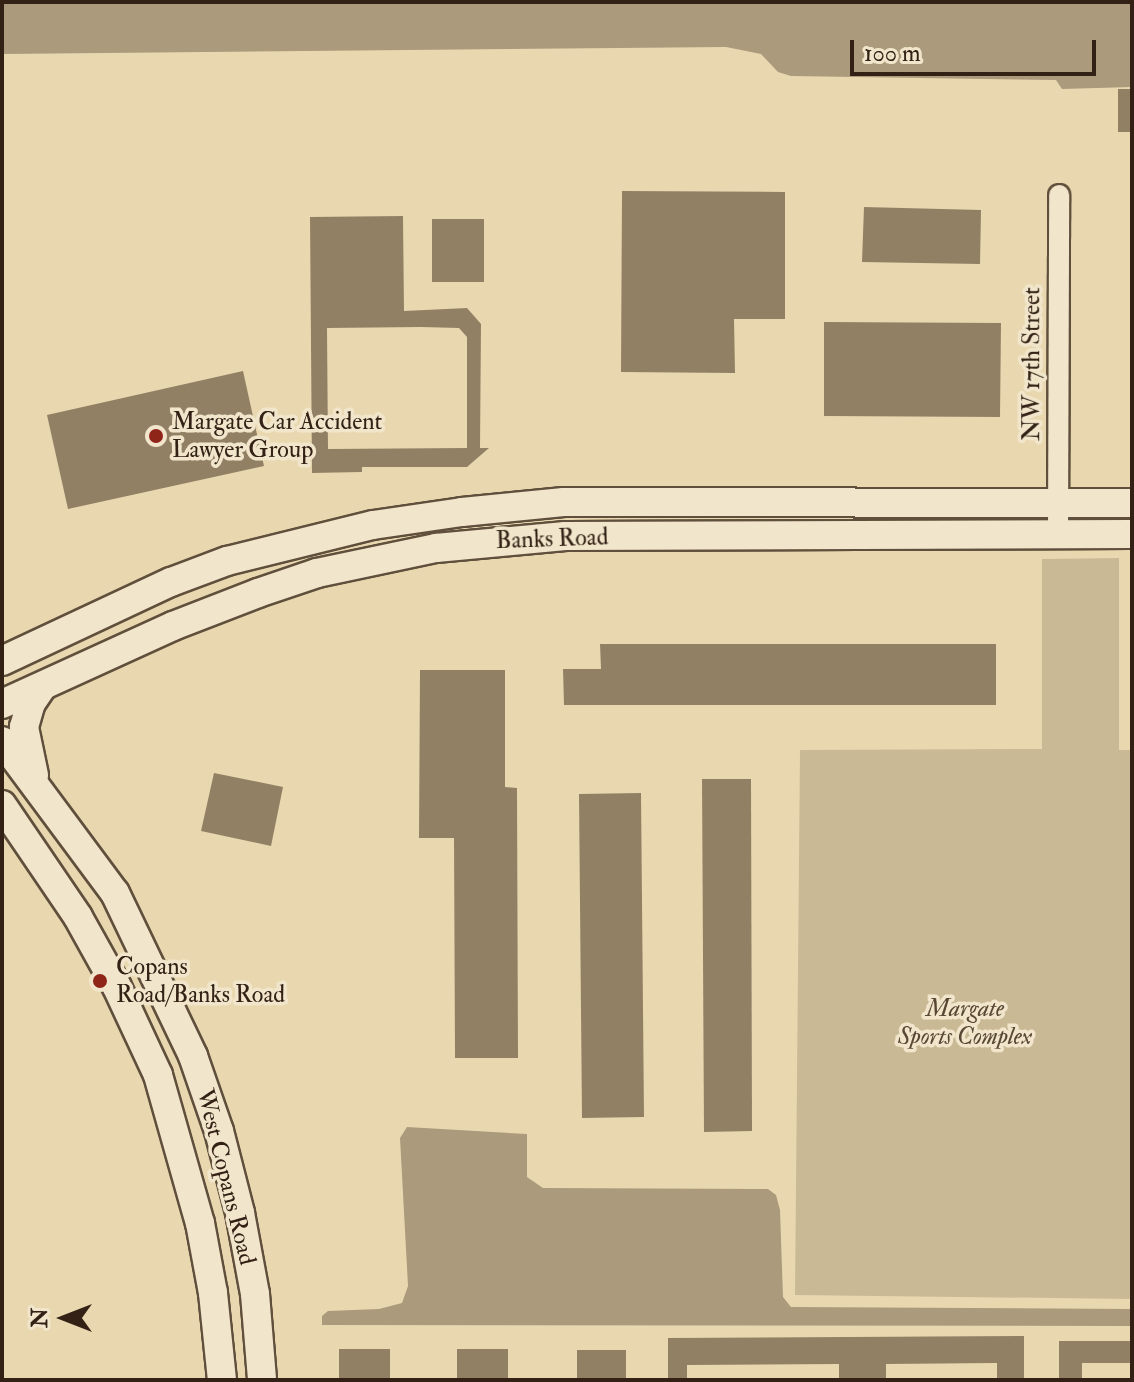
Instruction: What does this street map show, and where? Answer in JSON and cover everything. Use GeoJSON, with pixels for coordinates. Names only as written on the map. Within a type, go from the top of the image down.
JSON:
{"type":"FeatureCollection","features":[{"type":"Feature","properties":{"kind":"street","name":"NW 17th Street"},"geometry":{"type":"LineString","coordinates":[[1058,535],[1059,195]]}},
{"type":"Feature","properties":{"kind":"street","name":"Banks Road"},"geometry":{"type":"LineString","coordinates":[[2,661],[158,588],[227,561],[373,525],[564,502],[1132,503]]}},
{"type":"Feature","properties":{"kind":"street","name":"Banks Road"},"geometry":{"type":"LineString","coordinates":[[2,704],[173,626],[287,582],[436,548],[554,536],[1132,534]]}},
{"type":"Feature","properties":{"kind":"street"},"geometry":{"type":"LineString","coordinates":[[36,783],[24,727],[31,703],[41,688]]}},
{"type":"Feature","properties":{"kind":"street","name":"West Copans Road"},"geometry":{"type":"LineString","coordinates":[[2,741],[115,893],[193,1056],[219,1131],[240,1213],[255,1294],[262,1380]]}},
{"type":"Feature","properties":{"kind":"street","name":"West Copans Road"},"geometry":{"type":"LineString","coordinates":[[2,805],[78,917],[117,987],[158,1075],[200,1223],[213,1293],[222,1380]]}},
{"type":"Feature","properties":{"kind":"green space","name":"Margate Sports Complex"},"geometry":{"type":"Polygon","coordinates":[[[1119,558],[1119,750],[1132,750],[1132,1299],[795,1295],[800,750],[1042,749],[1042,559],[1119,558]]]}},
{"type":"Feature","properties":{"kind":"shaded area"},"geometry":{"type":"Polygon","coordinates":[[[2,2],[1132,2],[1132,87],[1062,89],[1056,80],[791,76],[778,72],[761,54],[726,47],[2,54],[2,2]]]}},
{"type":"Feature","properties":{"kind":"shaded area"},"geometry":{"type":"Polygon","coordinates":[[[407,1127],[527,1134],[527,1177],[543,1188],[768,1189],[776,1195],[780,1210],[783,1297],[791,1307],[1132,1309],[1132,1326],[322,1325],[322,1316],[328,1311],[379,1309],[402,1303],[408,1286],[400,1138],[407,1127]]]}},
{"type":"Feature","properties":{"kind":"building"},"geometry":{"type":"Polygon","coordinates":[[[1118,89],[1132,89],[1132,132],[1118,132],[1118,89]]]}},
{"type":"Feature","properties":{"kind":"building"},"geometry":{"type":"Polygon","coordinates":[[[622,191],[785,192],[785,319],[734,319],[735,373],[621,372],[622,191]]]}},
{"type":"Feature","properties":{"kind":"building"},"geometry":{"type":"Polygon","coordinates":[[[864,207],[981,210],[980,264],[862,262],[864,207]]]}},
{"type":"Feature","properties":{"kind":"building"},"geometry":{"type":"Polygon","coordinates":[[[403,216],[404,311],[467,308],[481,324],[480,448],[489,448],[467,467],[362,467],[362,472],[312,473],[310,217],[403,216]],[[327,328],[328,449],[467,448],[467,337],[459,328],[327,328]]]}},
{"type":"Feature","properties":{"kind":"building"},"geometry":{"type":"Polygon","coordinates":[[[432,219],[484,219],[484,282],[432,282],[432,219]]]}},
{"type":"Feature","properties":{"kind":"building"},"geometry":{"type":"Polygon","coordinates":[[[824,322],[1001,323],[1000,417],[824,416],[824,322]]]}},
{"type":"Feature","properties":{"kind":"building"},"geometry":{"type":"Polygon","coordinates":[[[243,371],[264,466],[68,509],[47,415],[243,371]]]}},
{"type":"Feature","properties":{"kind":"building"},"geometry":{"type":"Polygon","coordinates":[[[600,644],[996,644],[996,705],[564,705],[563,669],[601,669],[600,644]]]}},
{"type":"Feature","properties":{"kind":"building"},"geometry":{"type":"Polygon","coordinates":[[[420,670],[505,670],[505,787],[517,788],[518,1058],[455,1058],[454,838],[419,838],[420,670]]]}},
{"type":"Feature","properties":{"kind":"building"},"geometry":{"type":"Polygon","coordinates":[[[214,773],[283,787],[271,846],[201,831],[214,773]]]}},
{"type":"Feature","properties":{"kind":"building"},"geometry":{"type":"Polygon","coordinates":[[[702,779],[751,779],[752,1131],[704,1132],[702,779]]]}},
{"type":"Feature","properties":{"kind":"building"},"geometry":{"type":"Polygon","coordinates":[[[641,793],[644,1117],[582,1118],[579,794],[641,793]]]}},
{"type":"Feature","properties":{"kind":"building"},"geometry":{"type":"Polygon","coordinates":[[[1024,1336],[1024,1380],[997,1380],[997,1363],[886,1364],[886,1380],[839,1380],[839,1364],[687,1365],[687,1380],[668,1380],[668,1338],[1024,1336]]]}},
{"type":"Feature","properties":{"kind":"building"},"geometry":{"type":"Polygon","coordinates":[[[1059,1341],[1132,1341],[1132,1363],[1082,1363],[1082,1380],[1059,1380],[1059,1341]]]}},
{"type":"Feature","properties":{"kind":"building"},"geometry":{"type":"Polygon","coordinates":[[[339,1349],[390,1349],[390,1380],[339,1380],[339,1349]]]}},
{"type":"Feature","properties":{"kind":"building"},"geometry":{"type":"Polygon","coordinates":[[[457,1349],[508,1349],[508,1380],[457,1380],[457,1349]]]}},
{"type":"Feature","properties":{"kind":"building"},"geometry":{"type":"Polygon","coordinates":[[[577,1350],[626,1350],[626,1380],[577,1380],[577,1350]]]}},
{"type":"Feature","properties":{"kind":"place","name":"Margate Car Accident Lawyer Group"},"geometry":{"type":"Point","coordinates":[156,436]}},
{"type":"Feature","properties":{"kind":"place","name":"Copans Road/Banks Road"},"geometry":{"type":"Point","coordinates":[100,981]}}]}
